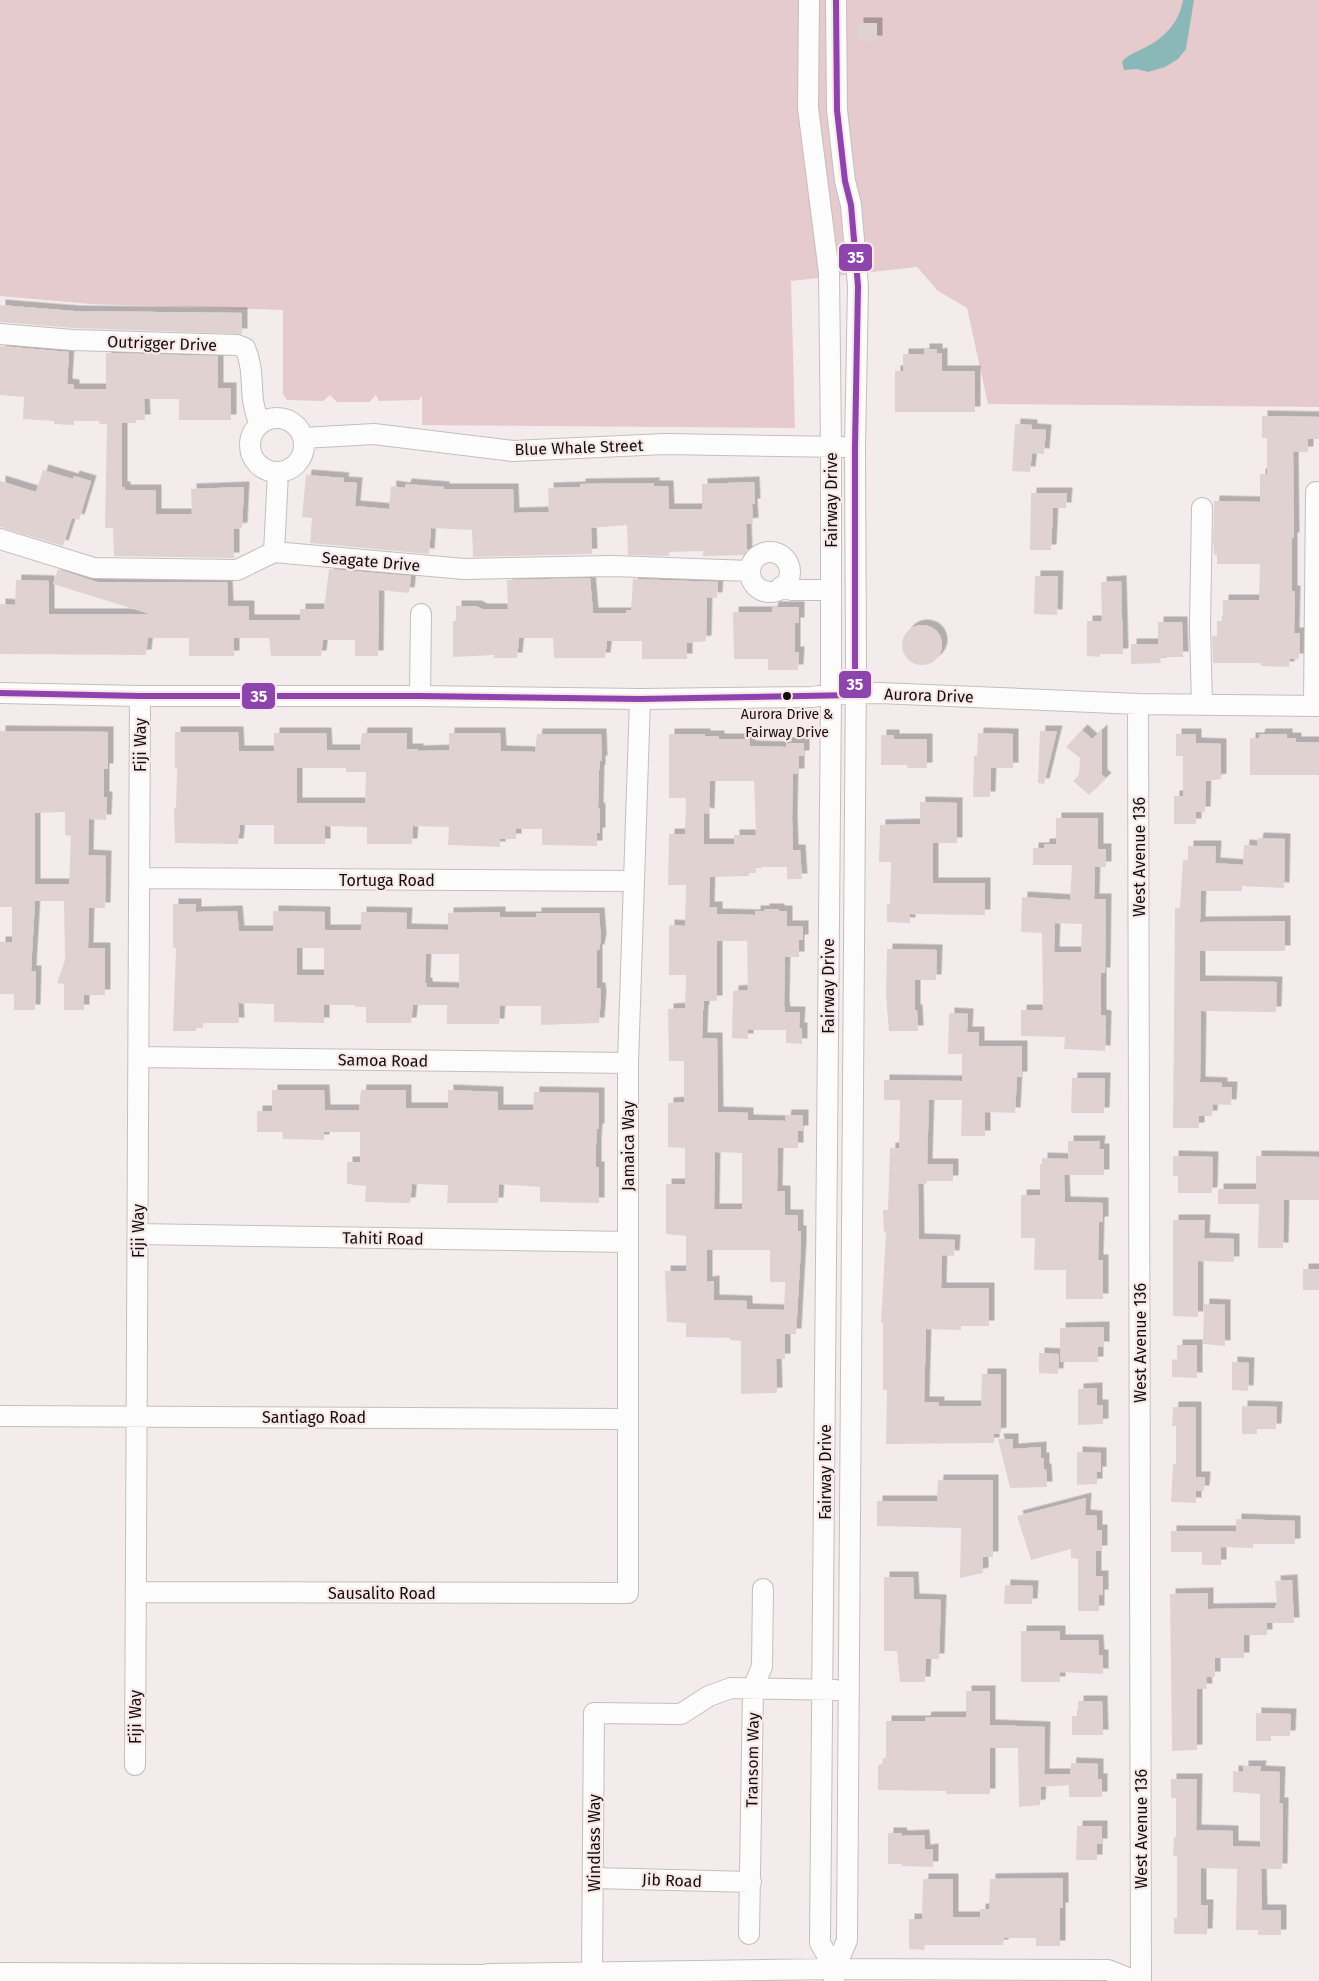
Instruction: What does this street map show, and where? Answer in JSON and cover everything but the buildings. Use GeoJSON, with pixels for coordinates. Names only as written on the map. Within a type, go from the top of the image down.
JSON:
{"type":"FeatureCollection","features":[{"type":"Feature","properties":{"kind":"street","name":"Fairway Drive"},"geometry":{"type":"LineString","coordinates":[[808,0],[808,108],[829,273],[831,694],[820,1943],[835,1975]]}},
{"type":"Feature","properties":{"kind":"street","name":"Fairway Drive"},"geometry":{"type":"LineString","coordinates":[[835,1975],[847,1940],[855,447],[858,286],[851,205],[845,181],[837,110],[836,0]]}},
{"type":"Feature","properties":{"kind":"street","name":"Outrigger Drive"},"geometry":{"type":"LineString","coordinates":[[0,334],[73,340],[237,345],[245,348],[249,357],[253,373],[253,402],[259,424]]}},
{"type":"Feature","properties":{"kind":"street"},"geometry":{"type":"LineString","coordinates":[[285,419],[299,430],[303,438],[302,456],[289,470],[278,473],[263,469],[252,456],[250,439],[259,424],[267,420],[285,419]]}},
{"type":"Feature","properties":{"kind":"street","name":"Blue Whale Street"},"geometry":{"type":"LineString","coordinates":[[303,438],[374,434],[513,451],[665,444],[855,447]]}},
{"type":"Feature","properties":{"kind":"street"},"geometry":{"type":"LineString","coordinates":[[0,539],[94,568],[237,570],[274,552],[278,473]]}},
{"type":"Feature","properties":{"kind":"street"},"geometry":{"type":"LineString","coordinates":[[1316,492],[1316,706]]}},
{"type":"Feature","properties":{"kind":"street"},"geometry":{"type":"LineString","coordinates":[[1202,508],[1200,626],[1202,705]]}},
{"type":"Feature","properties":{"kind":"street","name":"Seagate Drive"},"geometry":{"type":"LineString","coordinates":[[274,552],[464,569],[613,566],[750,571]]}},
{"type":"Feature","properties":{"kind":"street"},"geometry":{"type":"LineString","coordinates":[[767,552],[780,555],[785,559],[789,571],[786,583],[782,587],[769,591],[758,588],[750,571],[755,558],[760,554],[767,552]]}},
{"type":"Feature","properties":{"kind":"street"},"geometry":{"type":"LineString","coordinates":[[782,587],[792,590],[831,590]]}},
{"type":"Feature","properties":{"kind":"street"},"geometry":{"type":"LineString","coordinates":[[420,614],[420,696]]}},
{"type":"Feature","properties":{"kind":"street","name":"Aurora Drive"},"geometry":{"type":"LineString","coordinates":[[0,693],[640,699],[812,697],[831,694],[890,693],[1138,704],[1316,706]]}},
{"type":"Feature","properties":{"kind":"street","name":"Fiji Way"},"geometry":{"type":"LineString","coordinates":[[135,1765],[140,696]]}},
{"type":"Feature","properties":{"kind":"street","name":"Jamaica Way"},"geometry":{"type":"LineString","coordinates":[[628,1593],[628,1063],[640,699]]}},
{"type":"Feature","properties":{"kind":"street","name":"West Avenue 136"},"geometry":{"type":"LineString","coordinates":[[1138,704],[1141,1981]]}},
{"type":"Feature","properties":{"kind":"street","name":"Tortuga Road"},"geometry":{"type":"LineString","coordinates":[[140,878],[634,881]]}},
{"type":"Feature","properties":{"kind":"street","name":"Samoa Road"},"geometry":{"type":"LineString","coordinates":[[138,1057],[628,1063]]}},
{"type":"Feature","properties":{"kind":"street"},"geometry":{"type":"LineString","coordinates":[[827,1119],[853,1120]]}},
{"type":"Feature","properties":{"kind":"street","name":"Tahiti Road"},"geometry":{"type":"LineString","coordinates":[[138,1234],[628,1242]]}},
{"type":"Feature","properties":{"kind":"street","name":"Santiago Road"},"geometry":{"type":"LineString","coordinates":[[0,1416],[628,1419]]}},
{"type":"Feature","properties":{"kind":"street","name":"Transom Way"},"geometry":{"type":"LineString","coordinates":[[749,1934],[753,1689],[762,1666],[763,1589]]}},
{"type":"Feature","properties":{"kind":"street","name":"Sausalito Road"},"geometry":{"type":"LineString","coordinates":[[136,1592],[628,1593]]}},
{"type":"Feature","properties":{"kind":"street","name":"Windlass Way"},"geometry":{"type":"LineString","coordinates":[[592,1973],[594,1713],[681,1714],[709,1696],[731,1688],[753,1689]]}},
{"type":"Feature","properties":{"kind":"street"},"geometry":{"type":"LineString","coordinates":[[753,1689],[849,1690]]}},
{"type":"Feature","properties":{"kind":"street","name":"Jib Road"},"geometry":{"type":"LineString","coordinates":[[594,1878],[751,1882]]}},
{"type":"Feature","properties":{"kind":"street"},"geometry":{"type":"LineString","coordinates":[[0,1973],[485,1976],[488,1974],[592,1973],[835,1975],[1108,1970],[1135,1981]]}},
{"type":"Feature","properties":{"kind":"shaded area"},"geometry":{"type":"Polygon","coordinates":[[[0,0],[1319,0],[1319,407],[988,404],[967,308],[938,291],[917,267],[791,281],[795,428],[422,425],[422,395],[419,400],[379,401],[376,395],[369,402],[337,402],[330,395],[323,401],[287,400],[283,394],[283,310],[90,304],[0,296],[0,0]]]}},
{"type":"Feature","properties":{"kind":"water"},"geometry":{"type":"Polygon","coordinates":[[[1183,0],[1194,0],[1186,49],[1178,59],[1165,67],[1148,72],[1137,69],[1124,70],[1122,62],[1124,60],[1156,41],[1169,30],[1178,17],[1183,0]]]}},
{"type":"Feature","properties":{"kind":"transit line","name":"35"},"geometry":{"type":"LineString","coordinates":[[0,693],[640,699],[855,695],[855,447],[858,286],[851,205],[845,181],[837,110],[836,0]]}},
{"type":"Feature","properties":{"kind":"place","name":"Aurora Drive & Fairway Drive"},"geometry":{"type":"Point","coordinates":[787,696]}}]}
